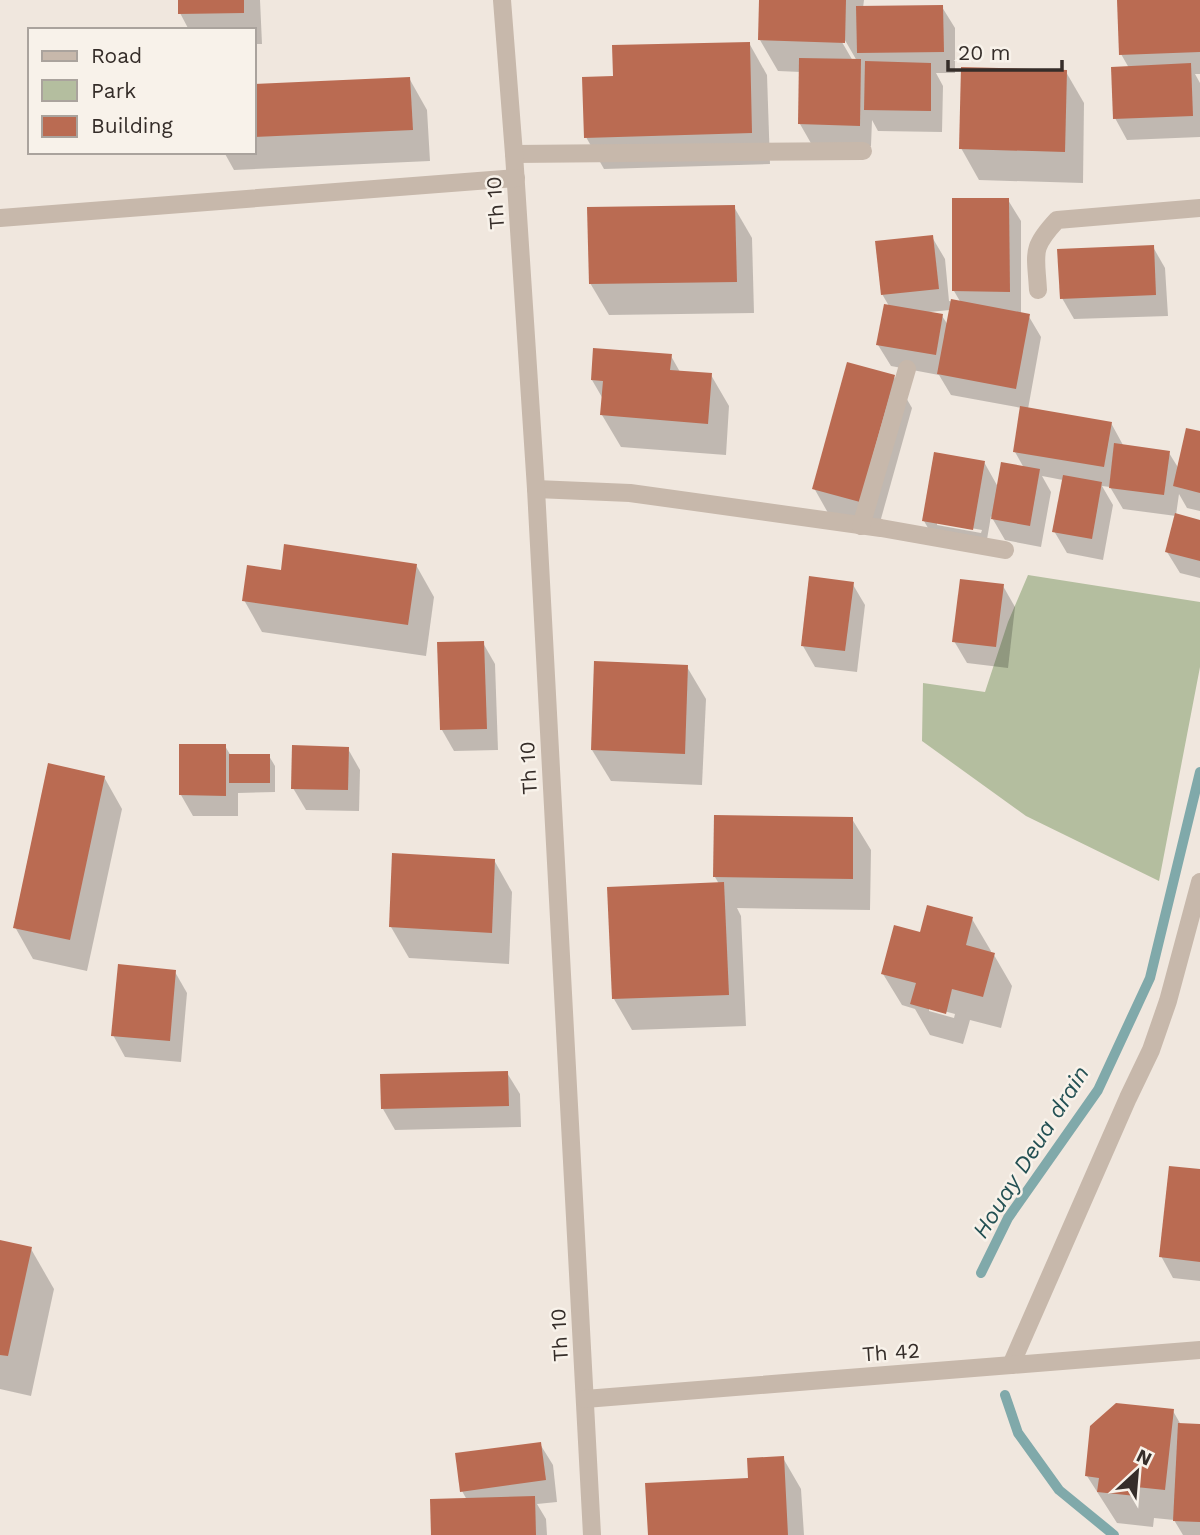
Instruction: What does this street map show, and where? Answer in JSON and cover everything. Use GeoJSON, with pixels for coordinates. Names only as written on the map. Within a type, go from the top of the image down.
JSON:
{"type":"FeatureCollection","features":[{"type":"Feature","properties":{"kind":"street","name":"Th 10"},"geometry":{"type":"LineString","coordinates":[[502,0],[536,489],[592,1535]]}},
{"type":"Feature","properties":{"kind":"street"},"geometry":{"type":"LineString","coordinates":[[514,154],[863,152]]}},
{"type":"Feature","properties":{"kind":"street"},"geometry":{"type":"LineString","coordinates":[[0,218],[516,178]]}},
{"type":"Feature","properties":{"kind":"street"},"geometry":{"type":"LineString","coordinates":[[1038,290],[1036,248],[1041,237],[1058,220],[1200,208]]}},
{"type":"Feature","properties":{"kind":"street"},"geometry":{"type":"LineString","coordinates":[[861,526],[907,369]]}},
{"type":"Feature","properties":{"kind":"street"},"geometry":{"type":"LineString","coordinates":[[536,489],[630,493],[861,526],[1004,550]]}},
{"type":"Feature","properties":{"kind":"street"},"geometry":{"type":"LineString","coordinates":[[1011,1366],[1151,1050],[1168,1001],[1200,882]]}},
{"type":"Feature","properties":{"kind":"street","name":"Th 42"},"geometry":{"type":"LineString","coordinates":[[585,1399],[1200,1350]]}},
{"type":"Feature","properties":{"kind":"green space"},"geometry":{"type":"Polygon","coordinates":[[[1028,575],[1200,602],[1200,667],[1159,881],[1026,816],[922,741],[923,683],[985,692],[1008,622],[1028,575]]]}},
{"type":"Feature","properties":{"kind":"building"},"geometry":{"type":"Polygon","coordinates":[[[178,0],[244,0],[244,13],[178,14],[178,0]]]}},
{"type":"Feature","properties":{"kind":"building"},"geometry":{"type":"Polygon","coordinates":[[[759,0],[846,0],[845,43],[758,40],[759,0]]]}},
{"type":"Feature","properties":{"kind":"building"},"geometry":{"type":"Polygon","coordinates":[[[1117,0],[1200,0],[1200,52],[1119,55],[1117,0]]]}},
{"type":"Feature","properties":{"kind":"building"},"geometry":{"type":"Polygon","coordinates":[[[943,5],[944,52],[857,53],[856,6],[943,5]]]}},
{"type":"Feature","properties":{"kind":"building"},"geometry":{"type":"Polygon","coordinates":[[[750,42],[752,133],[584,138],[582,77],[613,76],[612,45],[750,42]]]}},
{"type":"Feature","properties":{"kind":"building"},"geometry":{"type":"Polygon","coordinates":[[[799,58],[861,59],[860,126],[798,124],[799,58]]]}},
{"type":"Feature","properties":{"kind":"building"},"geometry":{"type":"Polygon","coordinates":[[[865,61],[931,63],[931,111],[864,110],[865,61]]]}},
{"type":"Feature","properties":{"kind":"building"},"geometry":{"type":"Polygon","coordinates":[[[1191,63],[1193,116],[1113,119],[1111,67],[1191,63]]]}},
{"type":"Feature","properties":{"kind":"building"},"geometry":{"type":"Polygon","coordinates":[[[961,67],[1067,70],[1065,152],[959,149],[961,67]]]}},
{"type":"Feature","properties":{"kind":"building"},"geometry":{"type":"Polygon","coordinates":[[[410,77],[413,130],[256,137],[256,84],[410,77]]]}},
{"type":"Feature","properties":{"kind":"building"},"geometry":{"type":"Polygon","coordinates":[[[952,198],[1009,198],[1010,292],[952,291],[952,198]]]}},
{"type":"Feature","properties":{"kind":"building"},"geometry":{"type":"Polygon","coordinates":[[[735,205],[737,282],[589,284],[587,207],[735,205]]]}},
{"type":"Feature","properties":{"kind":"building"},"geometry":{"type":"Polygon","coordinates":[[[933,235],[939,289],[881,295],[875,241],[933,235]]]}},
{"type":"Feature","properties":{"kind":"building"},"geometry":{"type":"Polygon","coordinates":[[[1154,245],[1156,295],[1060,299],[1057,249],[1154,245]]]}},
{"type":"Feature","properties":{"kind":"building"},"geometry":{"type":"Polygon","coordinates":[[[951,299],[1030,314],[1016,389],[937,374],[951,299]]]}},
{"type":"Feature","properties":{"kind":"building"},"geometry":{"type":"Polygon","coordinates":[[[884,304],[943,314],[936,355],[876,345],[884,304]]]}},
{"type":"Feature","properties":{"kind":"building"},"geometry":{"type":"Polygon","coordinates":[[[593,348],[672,354],[670,370],[712,373],[708,424],[600,415],[603,381],[591,380],[593,348]]]}},
{"type":"Feature","properties":{"kind":"building"},"geometry":{"type":"Polygon","coordinates":[[[847,362],[895,375],[860,502],[812,489],[847,362]]]}},
{"type":"Feature","properties":{"kind":"building"},"geometry":{"type":"Polygon","coordinates":[[[1020,406],[1112,422],[1104,467],[1013,452],[1020,406]]]}},
{"type":"Feature","properties":{"kind":"building"},"geometry":{"type":"Polygon","coordinates":[[[1186,428],[1200,431],[1200,493],[1173,486],[1186,428]]]}},
{"type":"Feature","properties":{"kind":"building"},"geometry":{"type":"Polygon","coordinates":[[[1114,443],[1170,451],[1164,495],[1109,488],[1114,443]]]}},
{"type":"Feature","properties":{"kind":"building"},"geometry":{"type":"Polygon","coordinates":[[[934,452],[985,461],[973,530],[922,521],[934,452]]]}},
{"type":"Feature","properties":{"kind":"building"},"geometry":{"type":"Polygon","coordinates":[[[1001,462],[1040,469],[1030,526],[991,519],[1001,462]]]}},
{"type":"Feature","properties":{"kind":"building"},"geometry":{"type":"Polygon","coordinates":[[[1063,475],[1102,482],[1092,539],[1052,532],[1063,475]]]}},
{"type":"Feature","properties":{"kind":"building"},"geometry":{"type":"Polygon","coordinates":[[[1175,513],[1200,520],[1200,561],[1165,552],[1175,513]]]}},
{"type":"Feature","properties":{"kind":"building"},"geometry":{"type":"Polygon","coordinates":[[[284,544],[417,564],[408,625],[242,601],[247,565],[281,570],[284,544]]]}},
{"type":"Feature","properties":{"kind":"building"},"geometry":{"type":"Polygon","coordinates":[[[809,576],[854,582],[845,651],[801,646],[809,576]]]}},
{"type":"Feature","properties":{"kind":"building"},"geometry":{"type":"Polygon","coordinates":[[[960,579],[1004,584],[996,647],[952,642],[960,579]]]}},
{"type":"Feature","properties":{"kind":"building"},"geometry":{"type":"Polygon","coordinates":[[[484,641],[487,729],[440,730],[437,642],[484,641]]]}},
{"type":"Feature","properties":{"kind":"building"},"geometry":{"type":"Polygon","coordinates":[[[594,661],[688,665],[685,754],[591,750],[594,661]]]}},
{"type":"Feature","properties":{"kind":"building"},"geometry":{"type":"Polygon","coordinates":[[[179,744],[226,744],[226,796],[179,795],[179,744]]]}},
{"type":"Feature","properties":{"kind":"building"},"geometry":{"type":"Polygon","coordinates":[[[292,745],[349,747],[348,790],[291,789],[292,745]]]}},
{"type":"Feature","properties":{"kind":"building"},"geometry":{"type":"Polygon","coordinates":[[[229,754],[270,754],[270,783],[229,783],[229,754]]]}},
{"type":"Feature","properties":{"kind":"building"},"geometry":{"type":"Polygon","coordinates":[[[48,763],[105,776],[70,940],[13,928],[48,763]]]}},
{"type":"Feature","properties":{"kind":"building"},"geometry":{"type":"Polygon","coordinates":[[[714,815],[853,817],[853,879],[713,877],[714,815]]]}},
{"type":"Feature","properties":{"kind":"building"},"geometry":{"type":"Polygon","coordinates":[[[392,853],[495,859],[492,933],[389,927],[392,853]]]}},
{"type":"Feature","properties":{"kind":"building"},"geometry":{"type":"Polygon","coordinates":[[[724,882],[729,995],[612,999],[607,887],[724,882]]]}},
{"type":"Feature","properties":{"kind":"building"},"geometry":{"type":"Polygon","coordinates":[[[927,905],[973,917],[966,945],[995,953],[983,997],[952,989],[946,1014],[910,1004],[916,983],[881,974],[894,925],[920,932],[927,905]]]}},
{"type":"Feature","properties":{"kind":"building"},"geometry":{"type":"Polygon","coordinates":[[[118,964],[176,970],[170,1041],[111,1036],[118,964]]]}},
{"type":"Feature","properties":{"kind":"building"},"geometry":{"type":"Polygon","coordinates":[[[508,1071],[509,1106],[381,1109],[380,1074],[508,1071]]]}},
{"type":"Feature","properties":{"kind":"building"},"geometry":{"type":"Polygon","coordinates":[[[1169,1166],[1200,1169],[1200,1262],[1159,1257],[1169,1166]]]}},
{"type":"Feature","properties":{"kind":"building"},"geometry":{"type":"Polygon","coordinates":[[[0,1240],[32,1247],[8,1356],[0,1355],[0,1240]]]}},
{"type":"Feature","properties":{"kind":"building"},"geometry":{"type":"Polygon","coordinates":[[[1116,1403],[1174,1409],[1165,1490],[1136,1487],[1136,1496],[1097,1492],[1099,1478],[1085,1476],[1090,1426],[1116,1403]]]}},
{"type":"Feature","properties":{"kind":"building"},"geometry":{"type":"Polygon","coordinates":[[[1178,1423],[1200,1424],[1200,1522],[1173,1521],[1178,1423]]]}},
{"type":"Feature","properties":{"kind":"building"},"geometry":{"type":"Polygon","coordinates":[[[541,1442],[546,1480],[460,1492],[455,1453],[541,1442]]]}},
{"type":"Feature","properties":{"kind":"building"},"geometry":{"type":"Polygon","coordinates":[[[784,1456],[788,1535],[648,1535],[645,1483],[748,1478],[747,1458],[784,1456]]]}},
{"type":"Feature","properties":{"kind":"building"},"geometry":{"type":"Polygon","coordinates":[[[535,1496],[536,1535],[431,1535],[430,1499],[535,1496]]]}},
{"type":"Feature","properties":{"kind":"waterway","name":"Houay Deua drain"},"geometry":{"type":"LineString","coordinates":[[981,1273],[1008,1218],[1098,1090],[1150,978],[1200,772]]}},
{"type":"Feature","properties":{"kind":"waterway","name":"Houay Deua drain"},"geometry":{"type":"LineString","coordinates":[[1005,1395],[1018,1433],[1059,1490],[1114,1535]]}}]}
